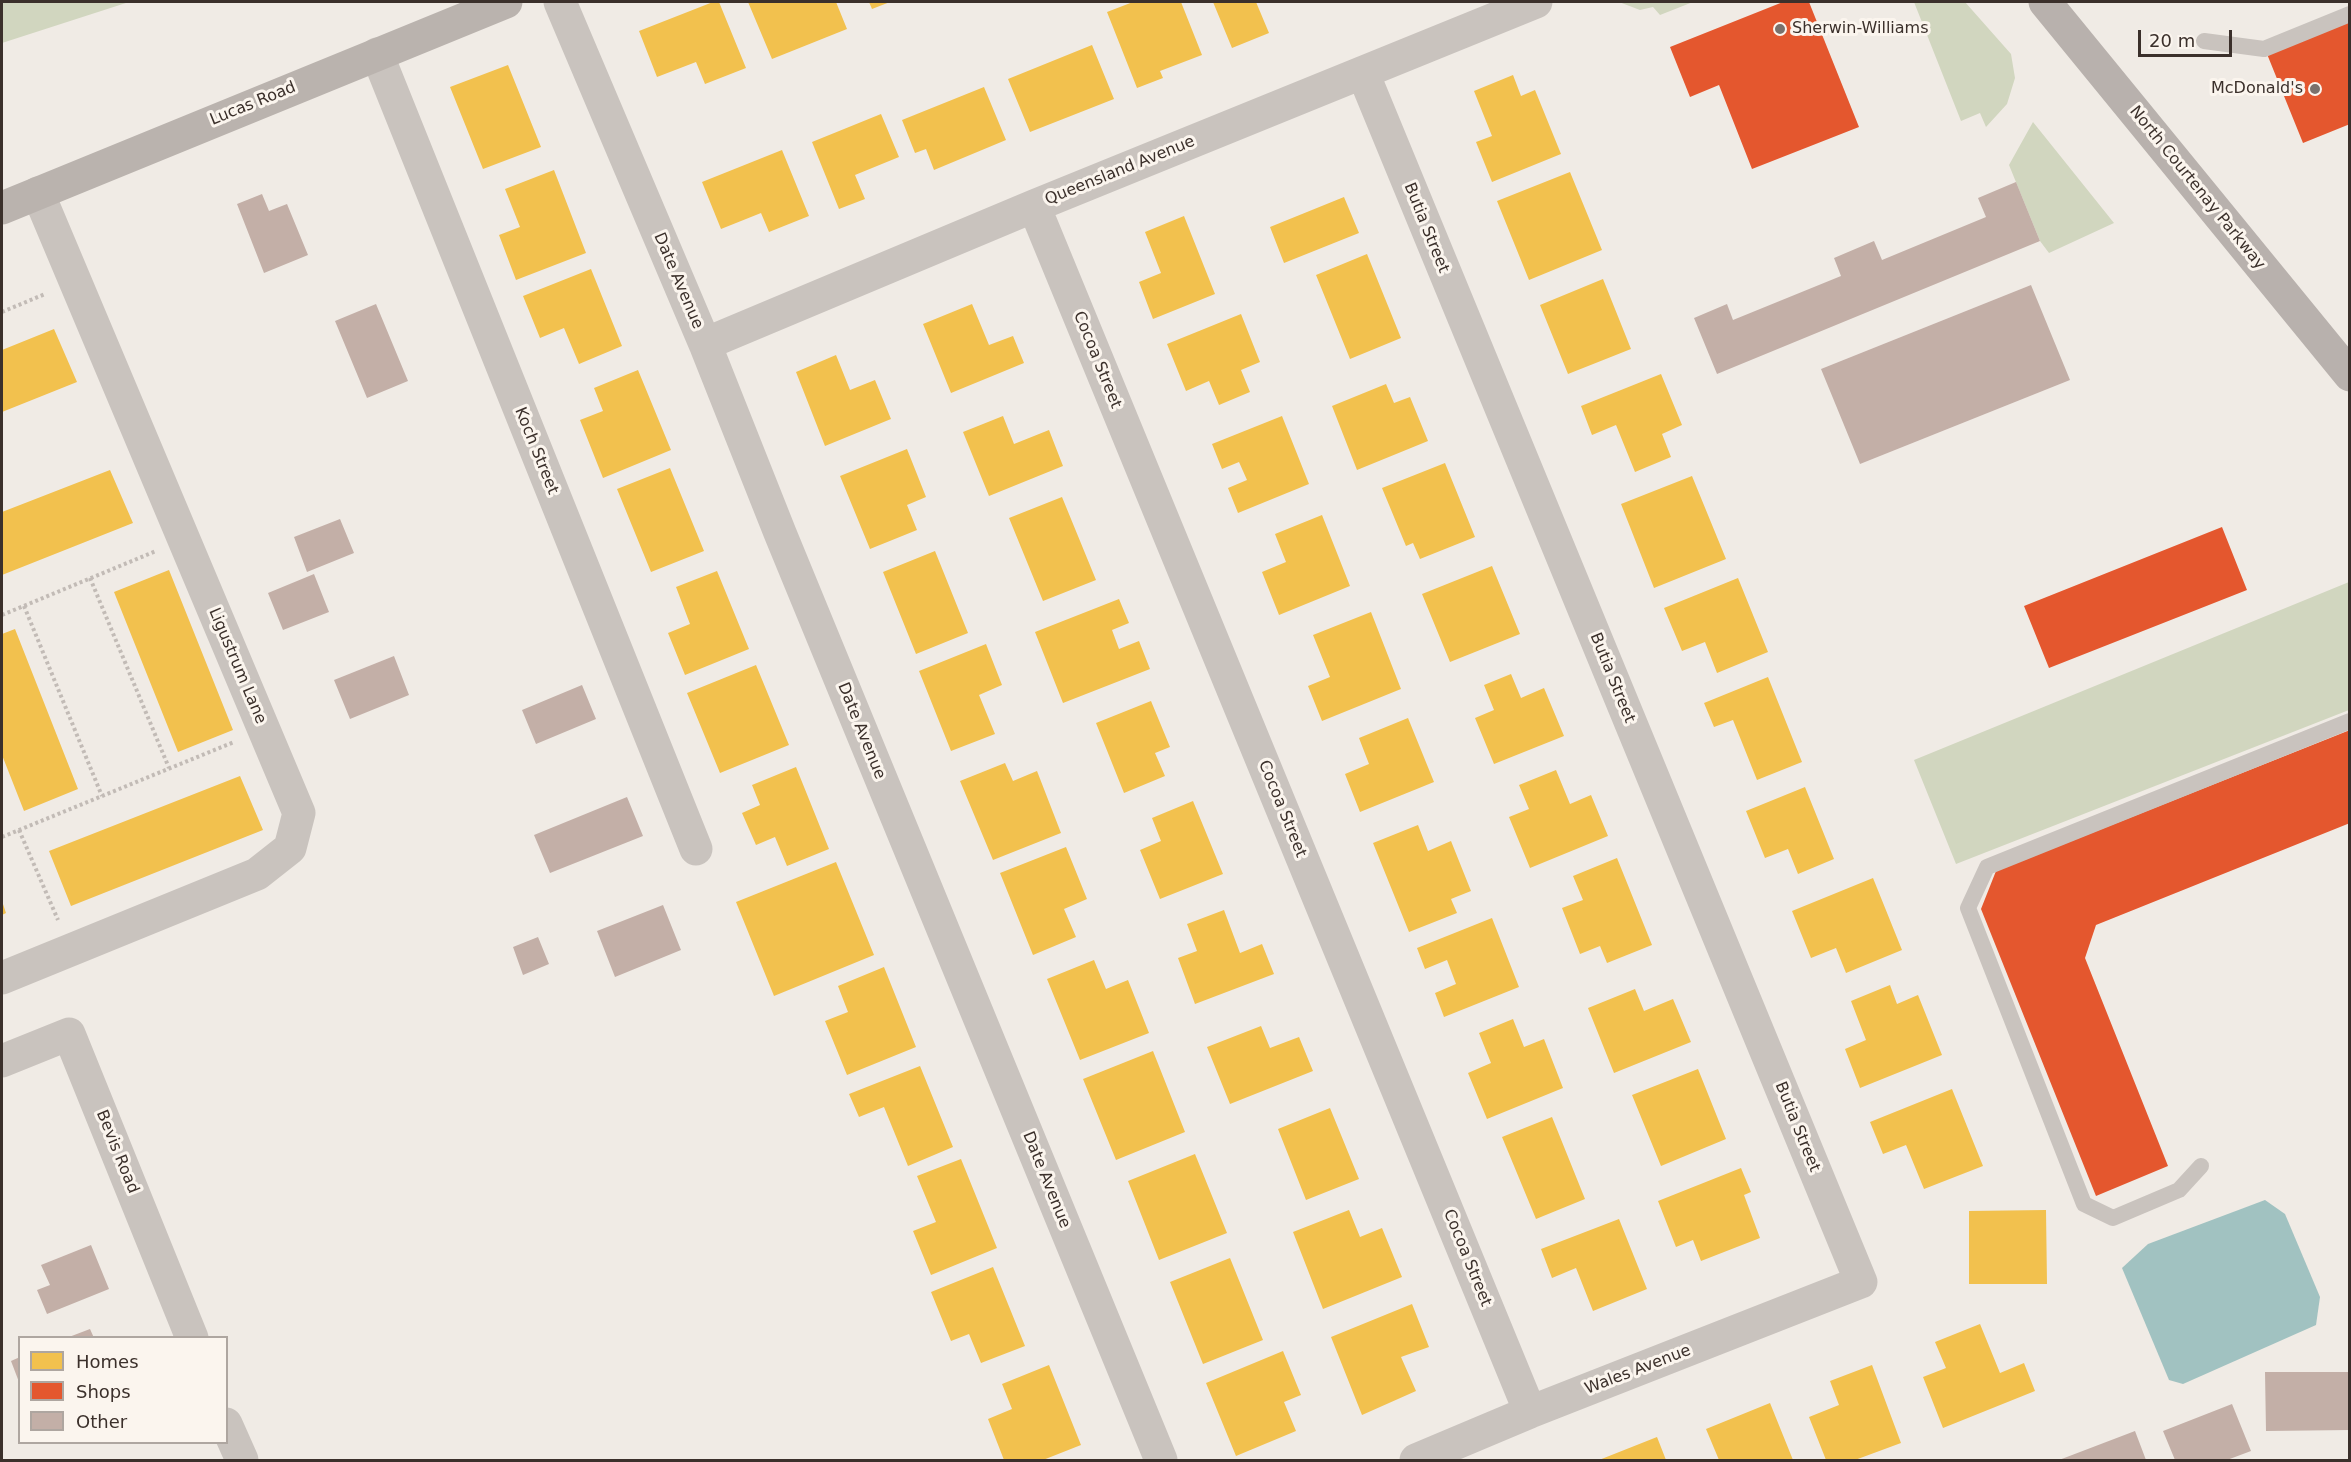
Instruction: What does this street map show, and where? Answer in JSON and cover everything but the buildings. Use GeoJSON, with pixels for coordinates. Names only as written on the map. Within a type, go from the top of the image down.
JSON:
{"type":"FeatureCollection","features":[{"type":"Feature","properties":{"kind":"main road","name":"North Courtenay Parkway"},"geometry":{"type":"LineString","coordinates":[[2045,2],[2349,375]]}},
{"type":"Feature","properties":{"kind":"street","name":"Lucas Road"},"geometry":{"type":"LineString","coordinates":[[2,208],[506,2]]}},
{"type":"Feature","properties":{"kind":"street","name":"Date Avenue"},"geometry":{"type":"LineString","coordinates":[[560,2],[705,344],[780,533],[1161,1461]]}},
{"type":"Feature","properties":{"kind":"street","name":"Queensland Avenue"},"geometry":{"type":"LineString","coordinates":[[705,344],[1034,206],[1536,2]]}},
{"type":"Feature","properties":{"kind":"street","name":"Koch Street"},"geometry":{"type":"LineString","coordinates":[[377,54],[696,849]]}},
{"type":"Feature","properties":{"kind":"street","name":"Butia Street"},"geometry":{"type":"LineString","coordinates":[[1363,73],[1861,1282]]}},
{"type":"Feature","properties":{"kind":"street","name":"Ligustrum Lane"},"geometry":{"type":"LineString","coordinates":[[2,978],[258,874],[290,849],[299,813],[38,193]]}},
{"type":"Feature","properties":{"kind":"street","name":"Cocoa Street"},"geometry":{"type":"LineString","coordinates":[[1034,206],[1530,1412]]}},
{"type":"Feature","properties":{"kind":"street","name":"Bevis Road"},"geometry":{"type":"LineString","coordinates":[[2,1061],[69,1034],[191,1336]]}},
{"type":"Feature","properties":{"kind":"street","name":"Wales Avenue"},"geometry":{"type":"LineString","coordinates":[[1416,1461],[1530,1412],[1861,1282]]}},
{"type":"Feature","properties":{"kind":"street"},"geometry":{"type":"LineString","coordinates":[[228,1429],[242,1461]]}},
{"type":"Feature","properties":{"kind":"lane"},"geometry":{"type":"LineString","coordinates":[[2205,41],[2264,49],[2349,14]]}},
{"type":"Feature","properties":{"kind":"lane"},"geometry":{"type":"LineString","coordinates":[[2201,1166],[2179,1190],[2113,1218],[2084,1204],[1968,908],[1987,867],[2349,721]]}},
{"type":"Feature","properties":{"kind":"path"},"geometry":{"type":"LineString","coordinates":[[2,312],[76,282]]}},
{"type":"Feature","properties":{"kind":"path"},"geometry":{"type":"LineString","coordinates":[[2,615],[184,539]]}},
{"type":"Feature","properties":{"kind":"path"},"geometry":{"type":"LineString","coordinates":[[90,578],[169,768]]}},
{"type":"Feature","properties":{"kind":"path"},"geometry":{"type":"LineString","coordinates":[[24,606],[102,796]]}},
{"type":"Feature","properties":{"kind":"path"},"geometry":{"type":"LineString","coordinates":[[2,837],[264,729]]}},
{"type":"Feature","properties":{"kind":"path"},"geometry":{"type":"LineString","coordinates":[[19,830],[70,950]]}},
{"type":"Feature","properties":{"kind":"green space"},"geometry":{"type":"Polygon","coordinates":[[[2,2],[129,2],[2,43],[2,2]]]}},
{"type":"Feature","properties":{"kind":"green space"},"geometry":{"type":"Polygon","coordinates":[[[1619,2],[1693,2],[1660,15],[1653,7],[1640,10],[1619,2]]]}},
{"type":"Feature","properties":{"kind":"green space"},"geometry":{"type":"Polygon","coordinates":[[[1914,2],[1965,2],[2011,54],[2015,78],[2007,104],[1986,127],[1980,113],[1961,121],[1914,2]]]}},
{"type":"Feature","properties":{"kind":"green space"},"geometry":{"type":"Polygon","coordinates":[[[2033,122],[2114,223],[2049,253],[2040,241],[2009,165],[2033,122]]]}},
{"type":"Feature","properties":{"kind":"green space"},"geometry":{"type":"Polygon","coordinates":[[[2349,582],[2349,710],[1956,864],[1914,760],[2349,582]]]}},
{"type":"Feature","properties":{"kind":"water"},"geometry":{"type":"Polygon","coordinates":[[[2265,1200],[2285,1214],[2320,1297],[2316,1325],[2183,1384],[2169,1380],[2122,1268],[2148,1244],[2265,1200]]]}},
{"type":"Feature","properties":{"kind":"place","name":"Sherwin-Williams"},"geometry":{"type":"Point","coordinates":[1780,29]}},
{"type":"Feature","properties":{"kind":"place","name":"McDonald's"},"geometry":{"type":"Point","coordinates":[2315,89]}}]}
